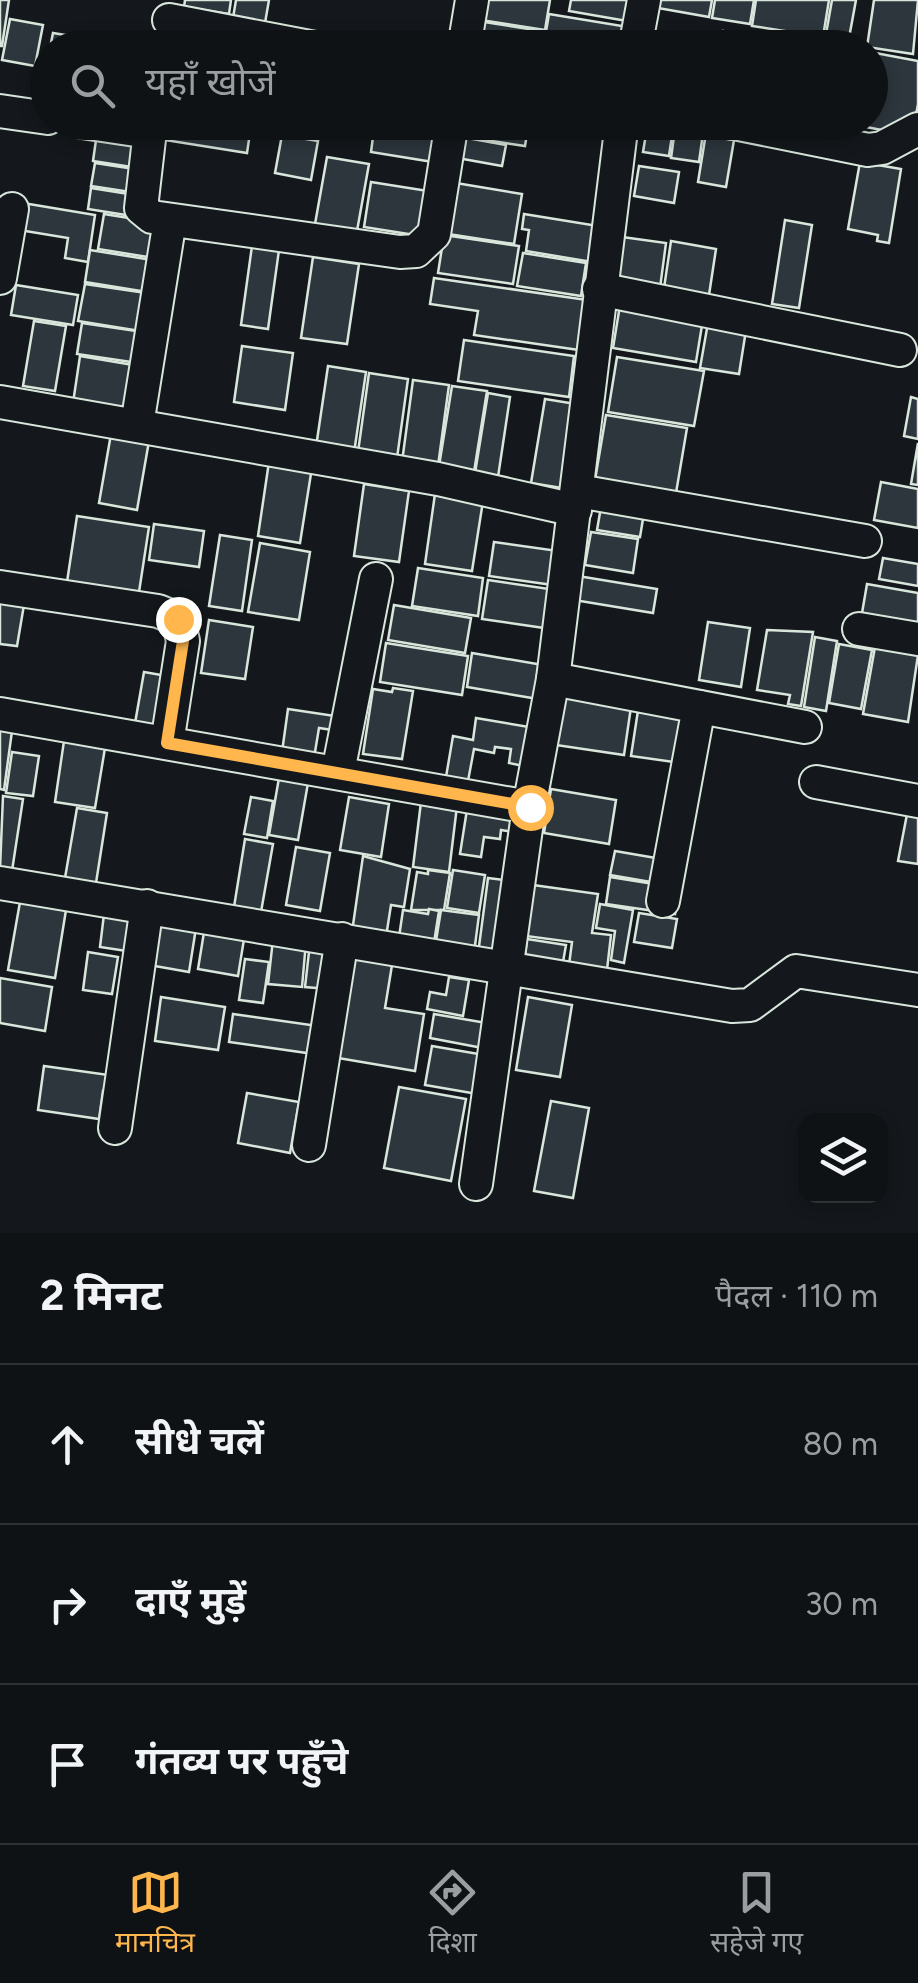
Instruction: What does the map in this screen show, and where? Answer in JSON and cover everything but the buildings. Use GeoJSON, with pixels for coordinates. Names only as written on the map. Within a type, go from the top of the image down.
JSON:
{"type":"FeatureCollection","features":[{"type":"Feature","properties":{"kind":"street"},"geometry":{"type":"LineString","coordinates":[[467,30],[472,0]]}},
{"type":"Feature","properties":{"kind":"street"},"geometry":{"type":"LineString","coordinates":[[638,30],[644,0]]}},
{"type":"Feature","properties":{"kind":"street"},"geometry":{"type":"LineString","coordinates":[[168,23],[209,30]]}},
{"type":"Feature","properties":{"kind":"street"},"geometry":{"type":"LineString","coordinates":[[0,112],[30,116]]}},
{"type":"Feature","properties":{"kind":"street"},"geometry":{"type":"LineString","coordinates":[[818,140],[868,150],[882,148],[918,129]]}},
{"type":"Feature","properties":{"kind":"street"},"geometry":{"type":"LineString","coordinates":[[149,140],[142,208],[152,217],[416,251],[434,234],[449,140]]}},
{"type":"Feature","properties":{"kind":"street"},"geometry":{"type":"LineString","coordinates":[[476,1184],[530,807],[553,679],[620,140]]}},
{"type":"Feature","properties":{"kind":"street"},"geometry":{"type":"LineString","coordinates":[[0,278],[12,209]]}},
{"type":"Feature","properties":{"kind":"street"},"geometry":{"type":"LineString","coordinates":[[137,425],[170,220]]}},
{"type":"Feature","properties":{"kind":"street"},"geometry":{"type":"LineString","coordinates":[[599,289],[900,350]]}},
{"type":"Feature","properties":{"kind":"street"},"geometry":{"type":"LineString","coordinates":[[0,402],[438,479],[865,542]]}},
{"type":"Feature","properties":{"kind":"street"},"geometry":{"type":"LineString","coordinates":[[338,772],[376,579]]}},
{"type":"Feature","properties":{"kind":"street"},"geometry":{"type":"LineString","coordinates":[[0,586],[158,612],[178,619],[184,629],[183,641],[167,743]]}},
{"type":"Feature","properties":{"kind":"street"},"geometry":{"type":"LineString","coordinates":[[859,629],[918,639]]}},
{"type":"Feature","properties":{"kind":"street"},"geometry":{"type":"LineString","coordinates":[[553,679],[805,727]]}},
{"type":"Feature","properties":{"kind":"street"},"geometry":{"type":"LineString","coordinates":[[663,901],[700,707]]}},
{"type":"Feature","properties":{"kind":"street"},"geometry":{"type":"LineString","coordinates":[[0,714],[530,807]]}},
{"type":"Feature","properties":{"kind":"street"},"geometry":{"type":"LineString","coordinates":[[816,782],[918,801]]}},
{"type":"Feature","properties":{"kind":"street"},"geometry":{"type":"LineString","coordinates":[[0,883],[732,1006],[750,1005],[796,971],[918,990]]}},
{"type":"Feature","properties":{"kind":"street"},"geometry":{"type":"LineString","coordinates":[[115,1128],[147,906]]}},
{"type":"Feature","properties":{"kind":"street"},"geometry":{"type":"LineString","coordinates":[[309,1145],[342,939]]}},
{"type":"Feature","properties":{"kind":"route"},"geometry":{"type":"LineString","coordinates":[[178,619],[184,629],[183,641],[167,743],[530,807]]}}]}
